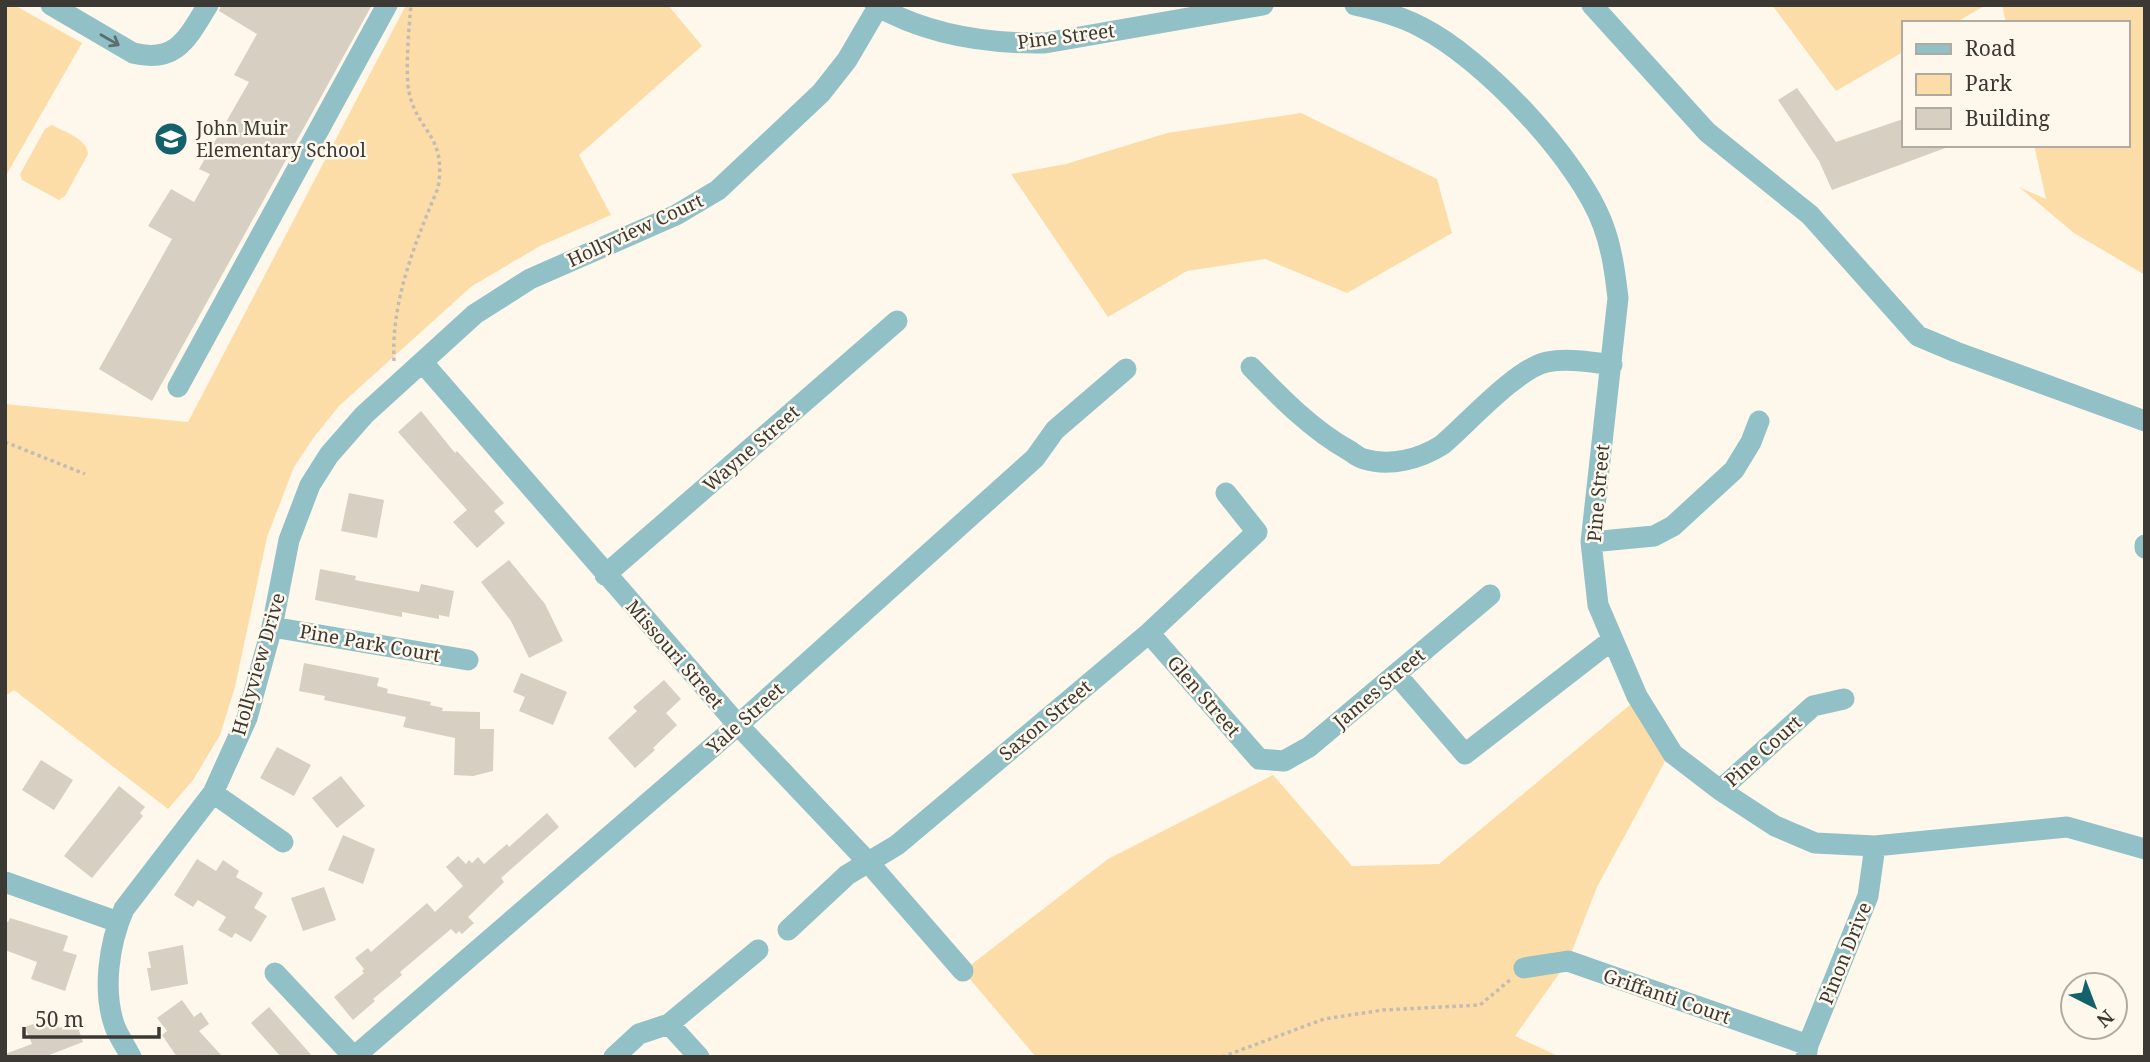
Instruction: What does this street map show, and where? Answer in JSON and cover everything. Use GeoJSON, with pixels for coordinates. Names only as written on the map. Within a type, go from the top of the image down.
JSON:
{"type":"FeatureCollection","features":[{"type":"Feature","properties":{"kind":"street"},"geometry":{"type":"LineString","coordinates":[[51,5],[133,53],[146,56],[174,51],[186,41],[208,5]]}},
{"type":"Feature","properties":{"kind":"street"},"geometry":{"type":"LineString","coordinates":[[178,387],[387,5]]}},
{"type":"Feature","properties":{"kind":"street","name":"Pine Street"},"geometry":{"type":"LineString","coordinates":[[877,6],[899,18],[939,32],[971,39],[1045,43],[1156,14],[1263,5]]}},
{"type":"Feature","properties":{"kind":"street","name":"Pine Street"},"geometry":{"type":"LineString","coordinates":[[1355,5],[1384,12],[1421,27],[1457,49],[1484,70],[1563,156],[1586,190],[1603,224],[1614,261],[1618,298],[1591,542],[1598,605],[1637,696],[1673,754],[1720,790],[1775,826],[1815,843],[1875,846],[2067,827],[2145,849]]}},
{"type":"Feature","properties":{"kind":"street"},"geometry":{"type":"LineString","coordinates":[[1592,5],[1706,132],[1810,215],[1918,336],[2145,421]]}},
{"type":"Feature","properties":{"kind":"street","name":"Hollyview Court"},"geometry":{"type":"LineString","coordinates":[[423,363],[475,314],[530,279],[676,215],[718,190],[821,93],[847,60],[877,6]]}},
{"type":"Feature","properties":{"kind":"street","name":"Wayne Street"},"geometry":{"type":"LineString","coordinates":[[605,575],[897,321]]}},
{"type":"Feature","properties":{"kind":"street"},"geometry":{"type":"LineString","coordinates":[[1251,367],[1325,437],[1364,459],[1387,461],[1408,460],[1427,455],[1442,446],[1530,368],[1548,362],[1612,365]]}},
{"type":"Feature","properties":{"kind":"street","name":"Missouri Street"},"geometry":{"type":"LineString","coordinates":[[423,363],[605,575],[738,725],[868,862],[962,971]]}},
{"type":"Feature","properties":{"kind":"street","name":"Hollyview Drive"},"geometry":{"type":"LineString","coordinates":[[131,1057],[115,1026],[108,986],[118,922],[124,909],[213,793],[247,718],[272,627],[289,540],[310,485],[329,455],[364,415],[423,363]]}},
{"type":"Feature","properties":{"kind":"street","name":"Yale Street"},"geometry":{"type":"LineString","coordinates":[[354,1057],[738,725],[1035,458],[1055,430],[1126,369]]}},
{"type":"Feature","properties":{"kind":"street"},"geometry":{"type":"LineString","coordinates":[[1591,542],[1654,536],[1674,526],[1734,470],[1751,442],[1759,421]]}},
{"type":"Feature","properties":{"kind":"street","name":"Saxon Street"},"geometry":{"type":"LineString","coordinates":[[788,930],[847,875],[897,845],[1149,633],[1257,532],[1226,493]]}},
{"type":"Feature","properties":{"kind":"street","name":"James Street"},"geometry":{"type":"LineString","coordinates":[[1259,759],[1284,761],[1309,747],[1490,595]]}},
{"type":"Feature","properties":{"kind":"street","name":"Pine Park Court"},"geometry":{"type":"LineString","coordinates":[[272,627],[468,660]]}},
{"type":"Feature","properties":{"kind":"street","name":"Glen Street"},"geometry":{"type":"LineString","coordinates":[[1149,633],[1259,759]]}},
{"type":"Feature","properties":{"kind":"street"},"geometry":{"type":"LineString","coordinates":[[1396,674],[1465,754],[1612,640]]}},
{"type":"Feature","properties":{"kind":"street","name":"Pine Court"},"geometry":{"type":"LineString","coordinates":[[1720,790],[1813,705],[1844,699]]}},
{"type":"Feature","properties":{"kind":"street"},"geometry":{"type":"LineString","coordinates":[[213,793],[283,842]]}},
{"type":"Feature","properties":{"kind":"street","name":"Pinon Drive"},"geometry":{"type":"LineString","coordinates":[[1807,1051],[1868,896],[1875,846]]}},
{"type":"Feature","properties":{"kind":"street"},"geometry":{"type":"LineString","coordinates":[[5,882],[118,922]]}},
{"type":"Feature","properties":{"kind":"street"},"geometry":{"type":"LineString","coordinates":[[614,1057],[639,1034],[669,1024],[758,950]]}},
{"type":"Feature","properties":{"kind":"street","name":"Griffanti Court"},"geometry":{"type":"LineString","coordinates":[[1524,968],[1568,961],[1807,1051]]}},
{"type":"Feature","properties":{"kind":"street"},"geometry":{"type":"LineString","coordinates":[[275,973],[354,1057]]}},
{"type":"Feature","properties":{"kind":"street"},"geometry":{"type":"LineString","coordinates":[[669,1024],[699,1057]]}},
{"type":"Feature","properties":{"kind":"path"},"geometry":{"type":"LineString","coordinates":[[394,361],[393,340],[406,272],[438,188],[441,173],[440,154],[432,135],[416,111],[409,91],[411,5]]}},
{"type":"Feature","properties":{"kind":"path"},"geometry":{"type":"LineString","coordinates":[[5,442],[85,474]]}},
{"type":"Feature","properties":{"kind":"path"},"geometry":{"type":"LineString","coordinates":[[1222,1057],[1324,1019],[1383,1010],[1479,1005],[1524,968]]}},
{"type":"Feature","properties":{"kind":"green space"},"geometry":{"type":"Polygon","coordinates":[[[5,5],[14,5],[82,43],[5,177],[5,5]]]}},
{"type":"Feature","properties":{"kind":"green space"},"geometry":{"type":"Polygon","coordinates":[[[406,5],[668,5],[702,46],[579,155],[611,215],[540,246],[472,286],[339,406],[314,437],[294,467],[267,537],[235,687],[220,735],[193,780],[168,809],[14,690],[5,696],[5,404],[188,422],[406,5]]]}},
{"type":"Feature","properties":{"kind":"green space"},"geometry":{"type":"Polygon","coordinates":[[[1772,5],[1986,5],[1958,21],[1902,21],[1902,53],[1836,91],[1772,5]]]}},
{"type":"Feature","properties":{"kind":"green space"},"geometry":{"type":"Polygon","coordinates":[[[2002,5],[2145,5],[2145,275],[2074,233],[2019,187],[2046,199],[2034,147],[2129,147],[2129,21],[2006,21],[2002,5]]]}},
{"type":"Feature","properties":{"kind":"green space"},"geometry":{"type":"Polygon","coordinates":[[[1301,113],[1437,179],[1452,233],[1347,293],[1265,259],[1187,271],[1108,317],[1011,174],[1066,164],[1167,133],[1301,113]]]}},
{"type":"Feature","properties":{"kind":"green space"},"geometry":{"type":"Polygon","coordinates":[[[52,125],[80,140],[88,154],[65,196],[59,200],[22,180],[20,174],[45,129],[52,125]]]}},
{"type":"Feature","properties":{"kind":"green space"},"geometry":{"type":"Polygon","coordinates":[[[1637,699],[1669,754],[1597,887],[1568,961],[1515,1036],[1560,1057],[1036,1057],[963,971],[1108,859],[1273,775],[1352,866],[1439,864],[1637,699]]]}},
{"type":"Feature","properties":{"kind":"building"},"geometry":{"type":"Polygon","coordinates":[[[221,5],[372,5],[152,401],[99,369],[172,239],[148,226],[171,189],[194,202],[210,174],[199,169],[249,82],[234,75],[257,34],[219,11],[221,5]]]}},
{"type":"Feature","properties":{"kind":"building"},"geometry":{"type":"Polygon","coordinates":[[[1797,88],[1836,142],[1902,119],[1902,147],[1948,147],[1832,190],[1819,161],[1778,100],[1797,88]]]}},
{"type":"Feature","properties":{"kind":"building"},"geometry":{"type":"Polygon","coordinates":[[[421,411],[455,453],[457,451],[504,503],[494,511],[505,523],[477,548],[453,522],[467,510],[398,432],[421,411]]]}},
{"type":"Feature","properties":{"kind":"building"},"geometry":{"type":"Polygon","coordinates":[[[349,493],[384,500],[377,538],[341,531],[349,493]]]}},
{"type":"Feature","properties":{"kind":"building"},"geometry":{"type":"Polygon","coordinates":[[[509,560],[545,604],[563,641],[529,658],[511,621],[481,582],[509,560]]]}},
{"type":"Feature","properties":{"kind":"building"},"geometry":{"type":"Polygon","coordinates":[[[320,569],[356,576],[355,580],[419,592],[421,584],[454,591],[449,617],[439,615],[439,619],[402,612],[402,617],[315,600],[320,569]]]}},
{"type":"Feature","properties":{"kind":"building"},"geometry":{"type":"Polygon","coordinates":[[[304,663],[379,678],[377,686],[388,689],[387,693],[431,702],[430,705],[443,708],[442,711],[480,712],[480,729],[494,729],[493,771],[473,776],[454,775],[455,738],[403,727],[406,717],[324,700],[325,696],[299,691],[304,663]]]}},
{"type":"Feature","properties":{"kind":"building"},"geometry":{"type":"Polygon","coordinates":[[[521,673],[567,692],[553,725],[519,711],[525,697],[513,692],[521,673]]]}},
{"type":"Feature","properties":{"kind":"building"},"geometry":{"type":"Polygon","coordinates":[[[664,680],[681,699],[666,713],[677,725],[635,768],[608,738],[637,711],[633,707],[664,680]]]}},
{"type":"Feature","properties":{"kind":"building"},"geometry":{"type":"Polygon","coordinates":[[[277,747],[311,765],[294,796],[260,778],[277,747]]]}},
{"type":"Feature","properties":{"kind":"building"},"geometry":{"type":"Polygon","coordinates":[[[41,760],[73,780],[54,810],[22,790],[41,760]]]}},
{"type":"Feature","properties":{"kind":"building"},"geometry":{"type":"Polygon","coordinates":[[[341,776],[365,806],[337,828],[312,798],[341,776]]]}},
{"type":"Feature","properties":{"kind":"building"},"geometry":{"type":"Polygon","coordinates":[[[119,786],[145,807],[140,813],[143,816],[92,878],[64,856],[119,786]]]}},
{"type":"Feature","properties":{"kind":"building"},"geometry":{"type":"Polygon","coordinates":[[[547,813],[559,827],[501,878],[504,882],[468,917],[474,923],[462,934],[459,931],[456,934],[451,929],[400,972],[402,975],[353,1020],[334,997],[364,973],[355,958],[368,948],[371,952],[427,903],[435,912],[463,886],[446,867],[458,856],[466,864],[469,860],[472,863],[478,857],[484,864],[507,844],[509,847],[547,813]]]}},
{"type":"Feature","properties":{"kind":"building"},"geometry":{"type":"Polygon","coordinates":[[[343,835],[375,849],[363,884],[328,870],[343,835]]]}},
{"type":"Feature","properties":{"kind":"building"},"geometry":{"type":"Polygon","coordinates":[[[197,859],[216,871],[223,860],[239,871],[236,877],[263,893],[254,908],[267,916],[251,942],[235,933],[232,938],[218,930],[226,917],[198,900],[193,907],[174,895],[197,859]]]}},
{"type":"Feature","properties":{"kind":"building"},"geometry":{"type":"Polygon","coordinates":[[[324,887],[336,920],[303,931],[291,898],[324,887]]]}},
{"type":"Feature","properties":{"kind":"building"},"geometry":{"type":"Polygon","coordinates":[[[10,918],[68,936],[63,951],[77,955],[65,991],[31,979],[37,962],[5,950],[5,921],[8,922],[10,918]]]}},
{"type":"Feature","properties":{"kind":"building"},"geometry":{"type":"Polygon","coordinates":[[[183,945],[188,984],[151,991],[147,968],[151,968],[148,952],[183,945]]]}},
{"type":"Feature","properties":{"kind":"building"},"geometry":{"type":"Polygon","coordinates":[[[182,1000],[194,1017],[201,1012],[209,1024],[199,1031],[223,1057],[177,1057],[162,1035],[167,1031],[157,1018],[182,1000]]]}},
{"type":"Feature","properties":{"kind":"building"},"geometry":{"type":"Polygon","coordinates":[[[269,1007],[313,1057],[281,1057],[251,1023],[269,1007]]]}},
{"type":"Feature","properties":{"kind":"building"},"geometry":{"type":"Polygon","coordinates":[[[55,1016],[59,1028],[76,1022],[83,1042],[44,1057],[5,1057],[5,1054],[32,1044],[25,1027],[55,1016]]]}},
{"type":"Feature","properties":{"kind":"place","name":"John Muir Elementary School"},"geometry":{"type":"Point","coordinates":[171,139]}}]}
